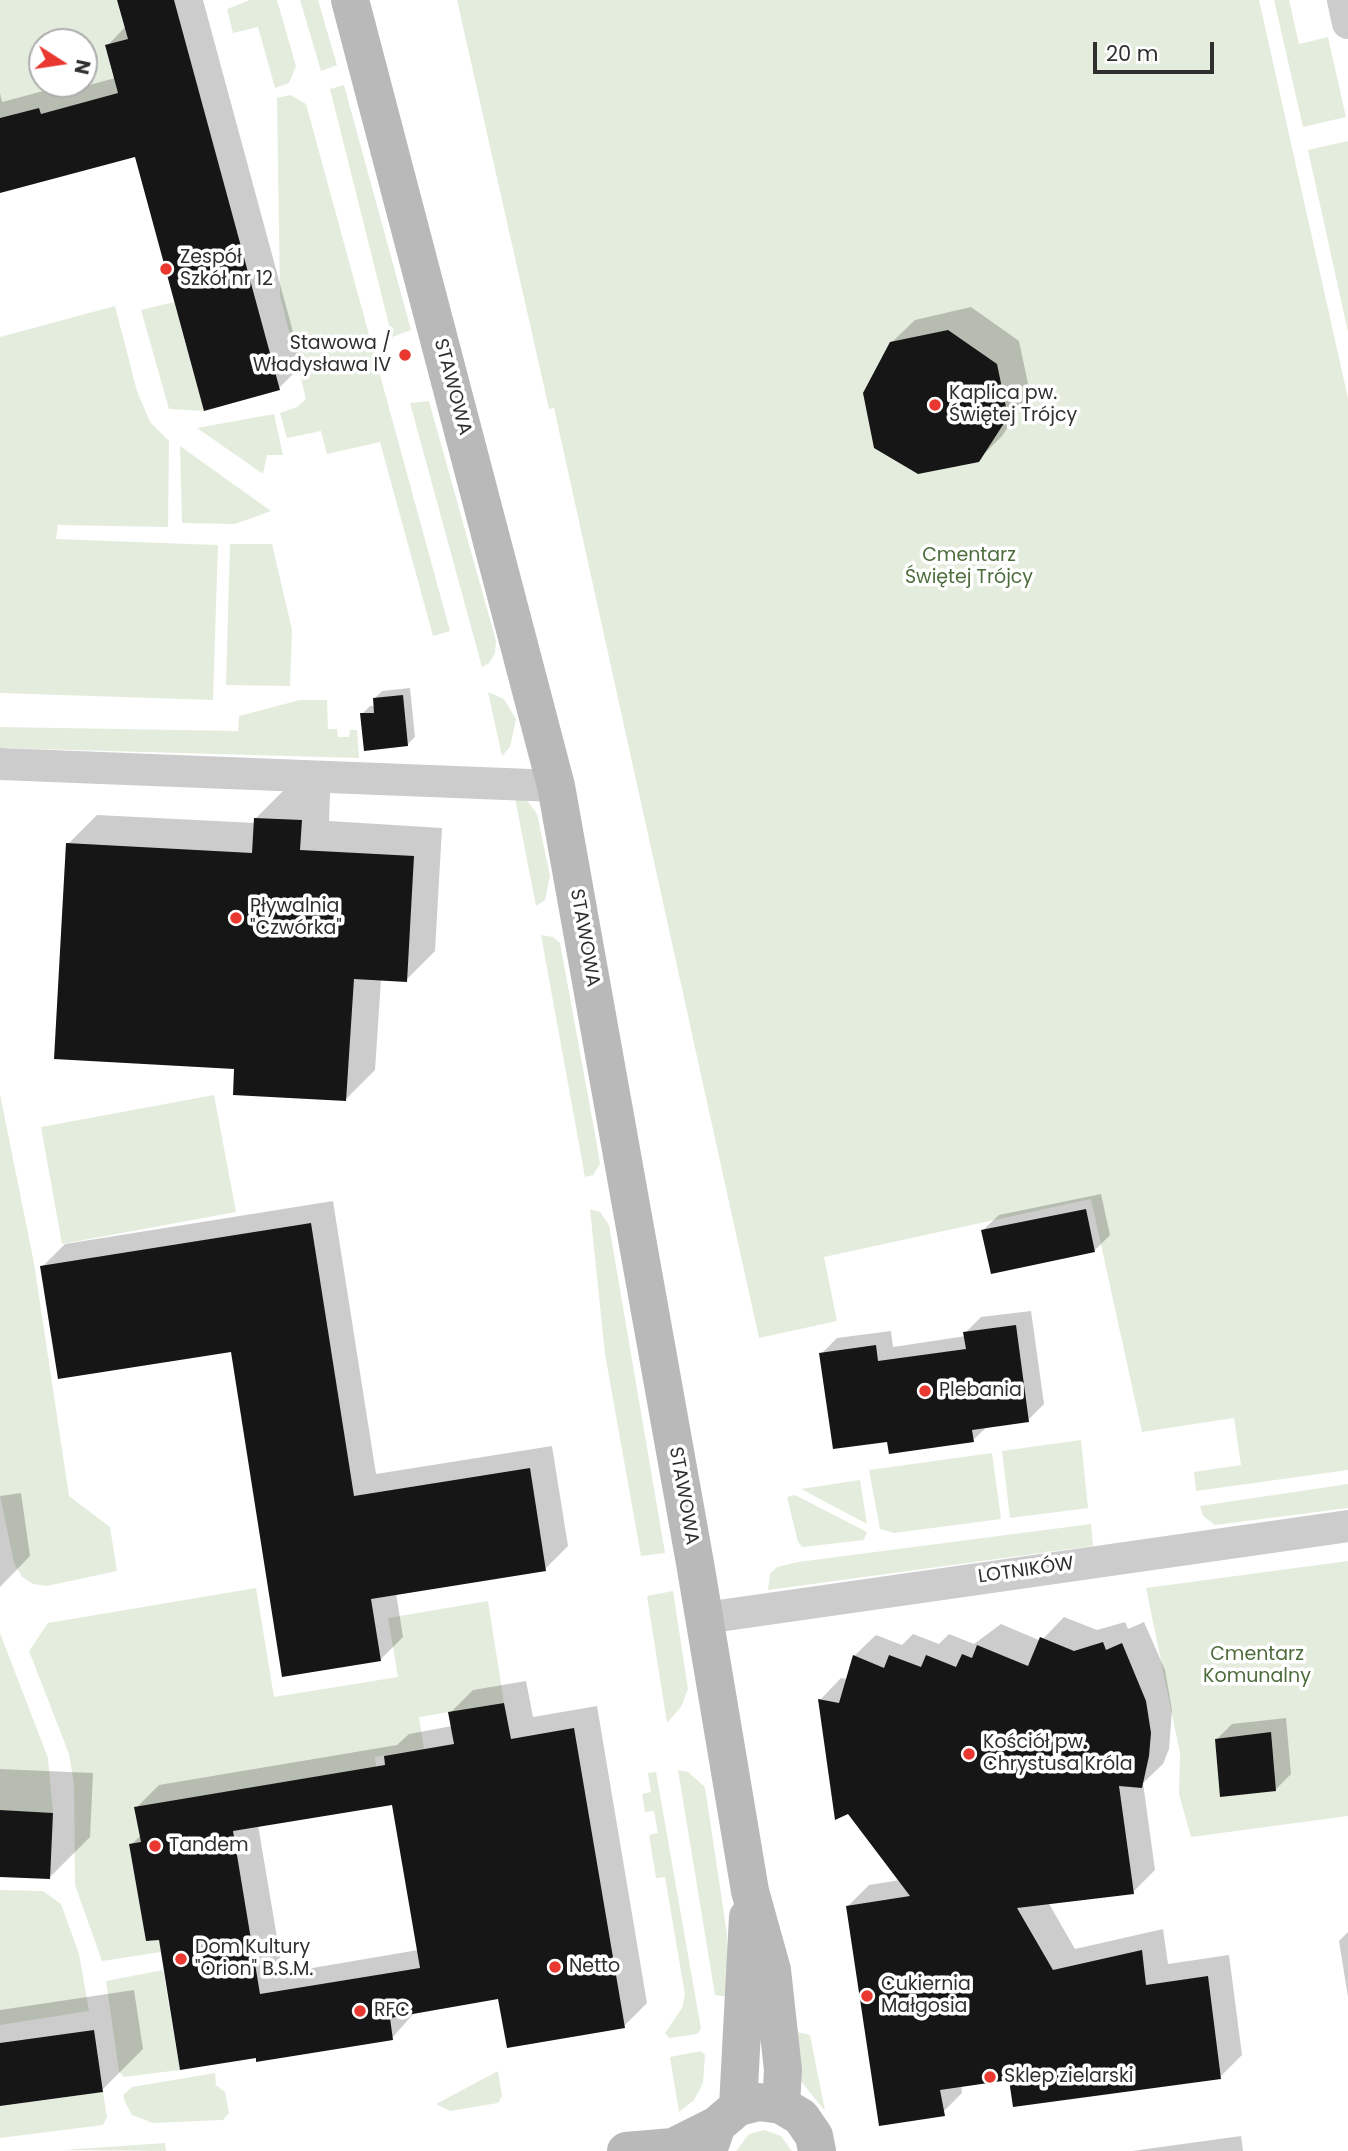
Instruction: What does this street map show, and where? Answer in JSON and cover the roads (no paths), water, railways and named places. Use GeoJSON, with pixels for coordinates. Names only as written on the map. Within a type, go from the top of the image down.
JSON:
{"type":"FeatureCollection","features":[{"type":"Feature","properties":{"kind":"street","name":"STAWOWA"},"geometry":{"type":"LineString","coordinates":[[350,0],[556,786],[705,1618],[750,1891],[772,1970],[783,2070],[781,2105]]}},
{"type":"Feature","properties":{"kind":"street"},"geometry":{"type":"LineString","coordinates":[[1343,0],[1348,23]]}},
{"type":"Feature","properties":{"kind":"street"},"geometry":{"type":"LineString","coordinates":[[0,765],[556,786]]}},
{"type":"Feature","properties":{"kind":"street","name":"LOTNIKÓW"},"geometry":{"type":"LineString","coordinates":[[705,1618],[1348,1526]]}},
{"type":"Feature","properties":{"kind":"street","name":"STAWOWA"},"geometry":{"type":"LineString","coordinates":[[721,2128],[741,2070],[741,2001],[750,1891]]}},
{"type":"Feature","properties":{"kind":"street"},"geometry":{"type":"LineString","coordinates":[[625,2151],[673,2147],[721,2128],[759,2102],[781,2105],[801,2117],[814,2136],[817,2151]]}},
{"type":"Feature","properties":{"kind":"place","name":"Zespół Szkół nr 12"},"geometry":{"type":"Point","coordinates":[166,269]}},
{"type":"Feature","properties":{"kind":"place","name":"Stawowa / Władysława IV"},"geometry":{"type":"Point","coordinates":[405,355]}},
{"type":"Feature","properties":{"kind":"place","name":"Kaplica pw. Świętej Trójcy"},"geometry":{"type":"Point","coordinates":[935,405]}},
{"type":"Feature","properties":{"kind":"place","name":"Pływalnia \"Czwórka\""},"geometry":{"type":"Point","coordinates":[236,918]}},
{"type":"Feature","properties":{"kind":"place","name":"Plebania"},"geometry":{"type":"Point","coordinates":[925,1391]}},
{"type":"Feature","properties":{"kind":"place","name":"Kościół pw. Chrystusa Króla"},"geometry":{"type":"Point","coordinates":[969,1754]}},
{"type":"Feature","properties":{"kind":"place","name":"Tandem"},"geometry":{"type":"Point","coordinates":[155,1846]}},
{"type":"Feature","properties":{"kind":"place","name":"Dom Kultury \"Orion\" B.S.M."},"geometry":{"type":"Point","coordinates":[181,1959]}},
{"type":"Feature","properties":{"kind":"place","name":"Netto"},"geometry":{"type":"Point","coordinates":[555,1967]}},
{"type":"Feature","properties":{"kind":"place","name":"Cukiernia Małgosia"},"geometry":{"type":"Point","coordinates":[867,1996]}},
{"type":"Feature","properties":{"kind":"place","name":"RFC"},"geometry":{"type":"Point","coordinates":[360,2011]}},
{"type":"Feature","properties":{"kind":"place","name":"Sklep zielarski"},"geometry":{"type":"Point","coordinates":[990,2077]}},
{"type":"Feature","properties":{"kind":"park label","name":"Cmentarz Świętej Trójcy"},"geometry":{"type":"Point","coordinates":[969,567]}},
{"type":"Feature","properties":{"kind":"park label","name":"Cmentarz Komunalny"},"geometry":{"type":"Point","coordinates":[1257,1666]}}]}
